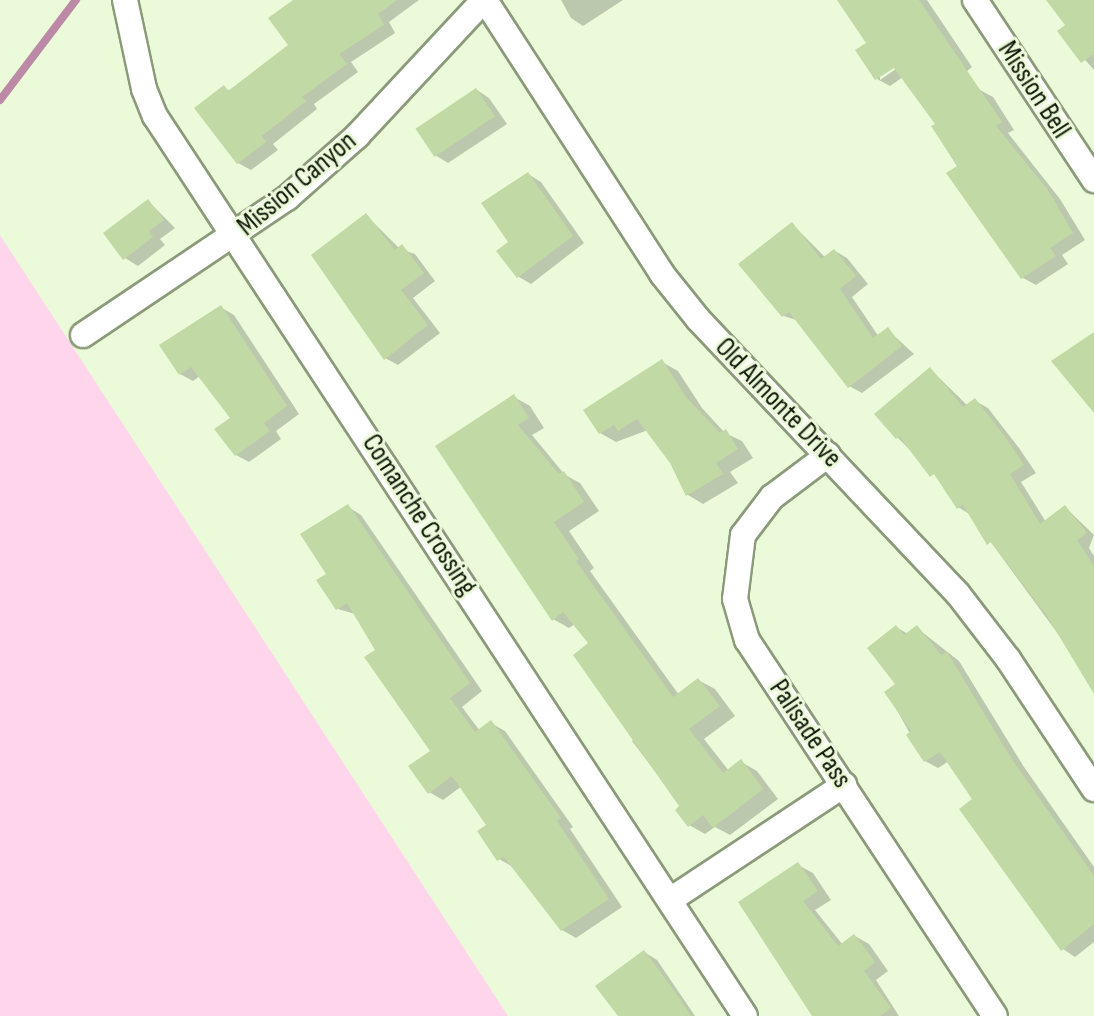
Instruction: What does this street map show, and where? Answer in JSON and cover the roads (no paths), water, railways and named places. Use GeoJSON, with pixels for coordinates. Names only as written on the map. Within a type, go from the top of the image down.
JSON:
{"type":"FeatureCollection","features":[{"type":"Feature","properties":{"kind":"street","name":"Comanche Crossing"},"geometry":{"type":"LineString","coordinates":[[125,0],[155,116],[745,1016]]}},
{"type":"Feature","properties":{"kind":"street","name":"Mission Canyon"},"geometry":{"type":"LineString","coordinates":[[83,335],[234,237],[330,163],[484,0]]}},
{"type":"Feature","properties":{"kind":"street","name":"Old Almonte Drive"},"geometry":{"type":"LineString","coordinates":[[484,0],[662,274],[698,319],[958,594],[1008,659],[1094,789]]}},
{"type":"Feature","properties":{"kind":"street","name":"Mission Bell"},"geometry":{"type":"LineString","coordinates":[[975,0],[1094,180]]}},
{"type":"Feature","properties":{"kind":"street","name":"Palisade Pass"},"geometry":{"type":"LineString","coordinates":[[828,455],[772,497],[743,535],[735,599],[747,640],[995,1016]]}},
{"type":"Feature","properties":{"kind":"street"},"geometry":{"type":"LineString","coordinates":[[670,900],[844,785]]}},
{"type":"Feature","properties":{"kind":"waterway"},"geometry":{"type":"LineString","coordinates":[[0,100],[76,0]]}}]}
